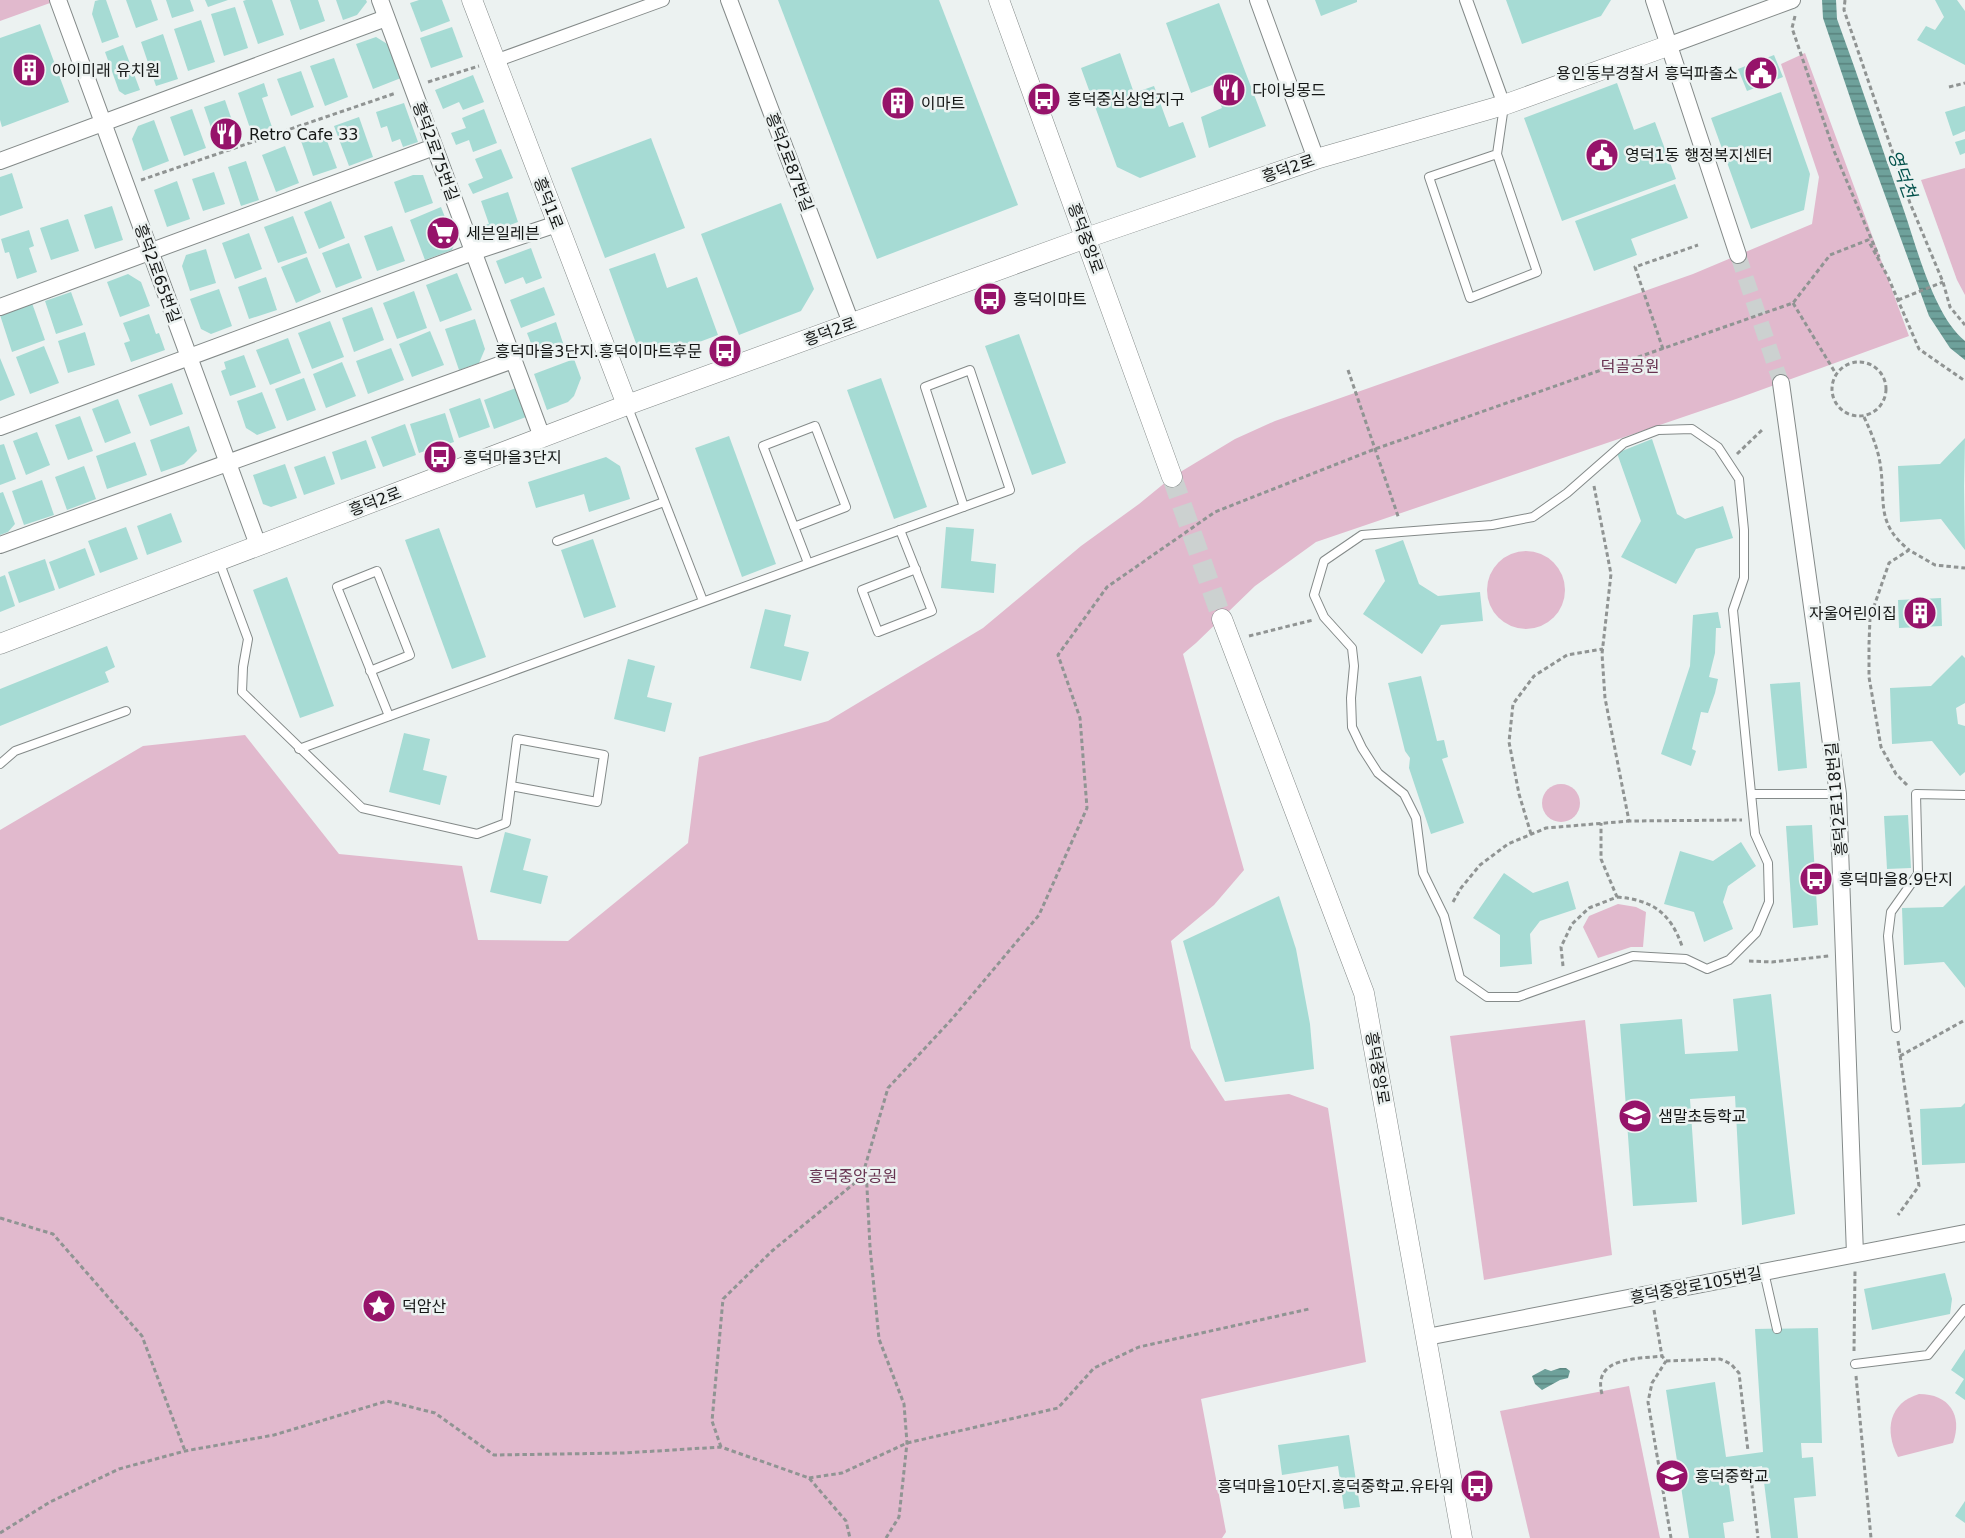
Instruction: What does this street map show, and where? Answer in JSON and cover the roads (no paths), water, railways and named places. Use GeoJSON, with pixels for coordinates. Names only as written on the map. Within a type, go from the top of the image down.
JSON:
{"type":"FeatureCollection","features":[{"type":"Feature","properties":{"kind":"street","name":"흥덕2로65번길"},"geometry":{"type":"LineString","coordinates":[[58,0],[258,545]]}},
{"type":"Feature","properties":{"kind":"street","name":"흥덕2로75번길"},"geometry":{"type":"LineString","coordinates":[[380,0],[542,437]]}},
{"type":"Feature","properties":{"kind":"street","name":"흥덕1로"},"geometry":{"type":"LineString","coordinates":[[472,0],[627,405]]}},
{"type":"Feature","properties":{"kind":"street"},"geometry":{"type":"LineString","coordinates":[[495,61],[663,0]]}},
{"type":"Feature","properties":{"kind":"street","name":"흥덕2로87번길"},"geometry":{"type":"LineString","coordinates":[[729,0],[851,323]]}},
{"type":"Feature","properties":{"kind":"street","name":"흥덕중앙로"},"geometry":{"type":"LineString","coordinates":[[999,0],[1172,477]]}},
{"type":"Feature","properties":{"kind":"street"},"geometry":{"type":"LineString","coordinates":[[1258,0],[1316,159]]}},
{"type":"Feature","properties":{"kind":"street"},"geometry":{"type":"LineString","coordinates":[[1466,0],[1504,105]]}},
{"type":"Feature","properties":{"kind":"street"},"geometry":{"type":"LineString","coordinates":[[1654,0],[1738,255]]}},
{"type":"Feature","properties":{"kind":"street"},"geometry":{"type":"LineString","coordinates":[[1670,45],[1763,10],[1794,5]]}},
{"type":"Feature","properties":{"kind":"street"},"geometry":{"type":"LineString","coordinates":[[0,161],[386,18]]}},
{"type":"Feature","properties":{"kind":"street","name":"흥덕2로"},"geometry":{"type":"LineString","coordinates":[[0,644],[627,405],[1086,238],[1316,159],[1504,105],[1670,45]]}},
{"type":"Feature","properties":{"kind":"street"},"geometry":{"type":"LineString","coordinates":[[0,307],[434,147]]}},
{"type":"Feature","properties":{"kind":"street"},"geometry":{"type":"LineString","coordinates":[[0,427],[473,252],[557,224]]}},
{"type":"Feature","properties":{"kind":"street"},"geometry":{"type":"LineString","coordinates":[[0,545],[513,360]]}},
{"type":"Feature","properties":{"kind":"street","name":"흥덕2로118번길"},"geometry":{"type":"LineString","coordinates":[[1781,383],[1838,794],[1855,1254]]}},
{"type":"Feature","properties":{"kind":"street","name":"흥덕중앙로"},"geometry":{"type":"LineString","coordinates":[[1221,619],[1364,993],[1462,1538]]}},
{"type":"Feature","properties":{"kind":"street","name":"흥덕중앙로105번길"},"geometry":{"type":"LineString","coordinates":[[1426,1337],[1965,1233]]}},
{"type":"Feature","properties":{"kind":"lane"},"geometry":{"type":"LineString","coordinates":[[1497,154],[1429,177],[1470,298],[1537,272],[1497,154],[1504,105]]}},
{"type":"Feature","properties":{"kind":"lane"},"geometry":{"type":"LineString","coordinates":[[299,749],[703,601],[964,507],[1010,490],[970,370],[925,387],[964,507]]}},
{"type":"Feature","properties":{"kind":"lane"},"geometry":{"type":"LineString","coordinates":[[627,405],[703,601]]}},
{"type":"Feature","properties":{"kind":"lane"},"geometry":{"type":"LineString","coordinates":[[794,527],[846,507],[815,426],[764,446],[794,527],[808,563]]}},
{"type":"Feature","properties":{"kind":"lane"},"geometry":{"type":"LineString","coordinates":[[1692,429],[1718,447],[1739,479],[1744,530],[1744,578],[1733,610],[1753,794],[1755,834],[1768,863],[1769,902],[1756,933],[1729,960],[1707,969],[1686,959],[1633,956],[1518,997],[1488,997],[1460,978],[1444,916],[1424,873],[1416,818],[1404,794],[1378,772],[1362,748],[1353,727],[1352,648],[1324,617],[1314,595],[1324,561],[1362,535],[1492,525],[1533,517],[1567,493],[1624,443],[1658,430],[1692,429]]}},
{"type":"Feature","properties":{"kind":"lane"},"geometry":{"type":"LineString","coordinates":[[557,541],[664,502]]}},
{"type":"Feature","properties":{"kind":"lane"},"geometry":{"type":"LineString","coordinates":[[900,530],[916,569],[932,610],[878,632],[861,590],[916,569]]}},
{"type":"Feature","properties":{"kind":"lane"},"geometry":{"type":"LineString","coordinates":[[219,560],[248,639],[243,667],[242,692],[362,808],[477,834],[506,823],[517,740],[604,755],[597,802],[511,786]]}},
{"type":"Feature","properties":{"kind":"lane"},"geometry":{"type":"LineString","coordinates":[[370,671],[411,655],[377,571],[337,586],[370,671],[389,716]]}},
{"type":"Feature","properties":{"kind":"lane"},"geometry":{"type":"LineString","coordinates":[[0,764],[15,751],[126,711]]}},
{"type":"Feature","properties":{"kind":"lane"},"geometry":{"type":"LineString","coordinates":[[1753,794],[1838,794]]}},
{"type":"Feature","properties":{"kind":"lane"},"geometry":{"type":"LineString","coordinates":[[1896,1028],[1888,936],[1891,912],[1918,874],[1916,794],[1965,795]]}},
{"type":"Feature","properties":{"kind":"lane"},"geometry":{"type":"LineString","coordinates":[[1764,1272],[1777,1329]]}},
{"type":"Feature","properties":{"kind":"lane"},"geometry":{"type":"LineString","coordinates":[[1855,1364],[1928,1355],[1965,1309]]}},
{"type":"Feature","properties":{"kind":"water"},"geometry":{"type":"Polygon","coordinates":[[[1822,0],[1836,0],[1837,19],[1927,278],[1944,314],[1965,341],[1965,360],[1950,348],[1929,316],[1823,18],[1822,0]]]}},
{"type":"Feature","properties":{"kind":"water"},"geometry":{"type":"Polygon","coordinates":[[[1560,1368],[1570,1371],[1568,1378],[1542,1390],[1535,1384],[1532,1376],[1545,1369],[1551,1371],[1560,1368]]]}},
{"type":"Feature","properties":{"kind":"tunnel"},"geometry":{"type":"LineString","coordinates":[[1738,255],[1781,383]]}},
{"type":"Feature","properties":{"kind":"tunnel"},"geometry":{"type":"LineString","coordinates":[[1172,477],[1222,619]]}},
{"type":"Feature","properties":{"kind":"place","name":"아이미래 유치원"},"geometry":{"type":"Point","coordinates":[29,70]}},
{"type":"Feature","properties":{"kind":"place","name":"용인동부경찰서 흥덕파출소"},"geometry":{"type":"Point","coordinates":[1761,73]}},
{"type":"Feature","properties":{"kind":"place","name":"다이닝몽드"},"geometry":{"type":"Point","coordinates":[1229,90]}},
{"type":"Feature","properties":{"kind":"place","name":"흥덕중심상업지구"},"geometry":{"type":"Point","coordinates":[1044,99]}},
{"type":"Feature","properties":{"kind":"place","name":"이마트"},"geometry":{"type":"Point","coordinates":[898,103]}},
{"type":"Feature","properties":{"kind":"place","name":"Retro Cafe 33"},"geometry":{"type":"Point","coordinates":[226,134]}},
{"type":"Feature","properties":{"kind":"place","name":"영덕1동 행정복지센터"},"geometry":{"type":"Point","coordinates":[1602,155]}},
{"type":"Feature","properties":{"kind":"place","name":"세븐일레븐"},"geometry":{"type":"Point","coordinates":[443,233]}},
{"type":"Feature","properties":{"kind":"place","name":"흥덕이마트"},"geometry":{"type":"Point","coordinates":[990,299]}},
{"type":"Feature","properties":{"kind":"place","name":"흥덕마을3단지.흥덕이마트후문"},"geometry":{"type":"Point","coordinates":[725,351]}},
{"type":"Feature","properties":{"kind":"place","name":"흥덕마을3단지"},"geometry":{"type":"Point","coordinates":[440,457]}},
{"type":"Feature","properties":{"kind":"place","name":"자울어린이집"},"geometry":{"type":"Point","coordinates":[1920,613]}},
{"type":"Feature","properties":{"kind":"place","name":"흥덕마을8.9단지"},"geometry":{"type":"Point","coordinates":[1816,879]}},
{"type":"Feature","properties":{"kind":"place","name":"샘말초등학교"},"geometry":{"type":"Point","coordinates":[1635,1116]}},
{"type":"Feature","properties":{"kind":"place","name":"덕암산"},"geometry":{"type":"Point","coordinates":[379,1306]}},
{"type":"Feature","properties":{"kind":"place","name":"흥덕중학교"},"geometry":{"type":"Point","coordinates":[1672,1476]}},
{"type":"Feature","properties":{"kind":"place","name":"흥덕마을10단지.흥덕중학교.유타워"},"geometry":{"type":"Point","coordinates":[1477,1486]}},
{"type":"Feature","properties":{"kind":"water label","name":"영덕천"},"geometry":{"type":"Point","coordinates":[1902,174]}},
{"type":"Feature","properties":{"kind":"park label","name":"덕골공원"},"geometry":{"type":"Point","coordinates":[1630,366]}},
{"type":"Feature","properties":{"kind":"park label","name":"흥덕중앙공원"},"geometry":{"type":"Point","coordinates":[853,1176]}}]}
